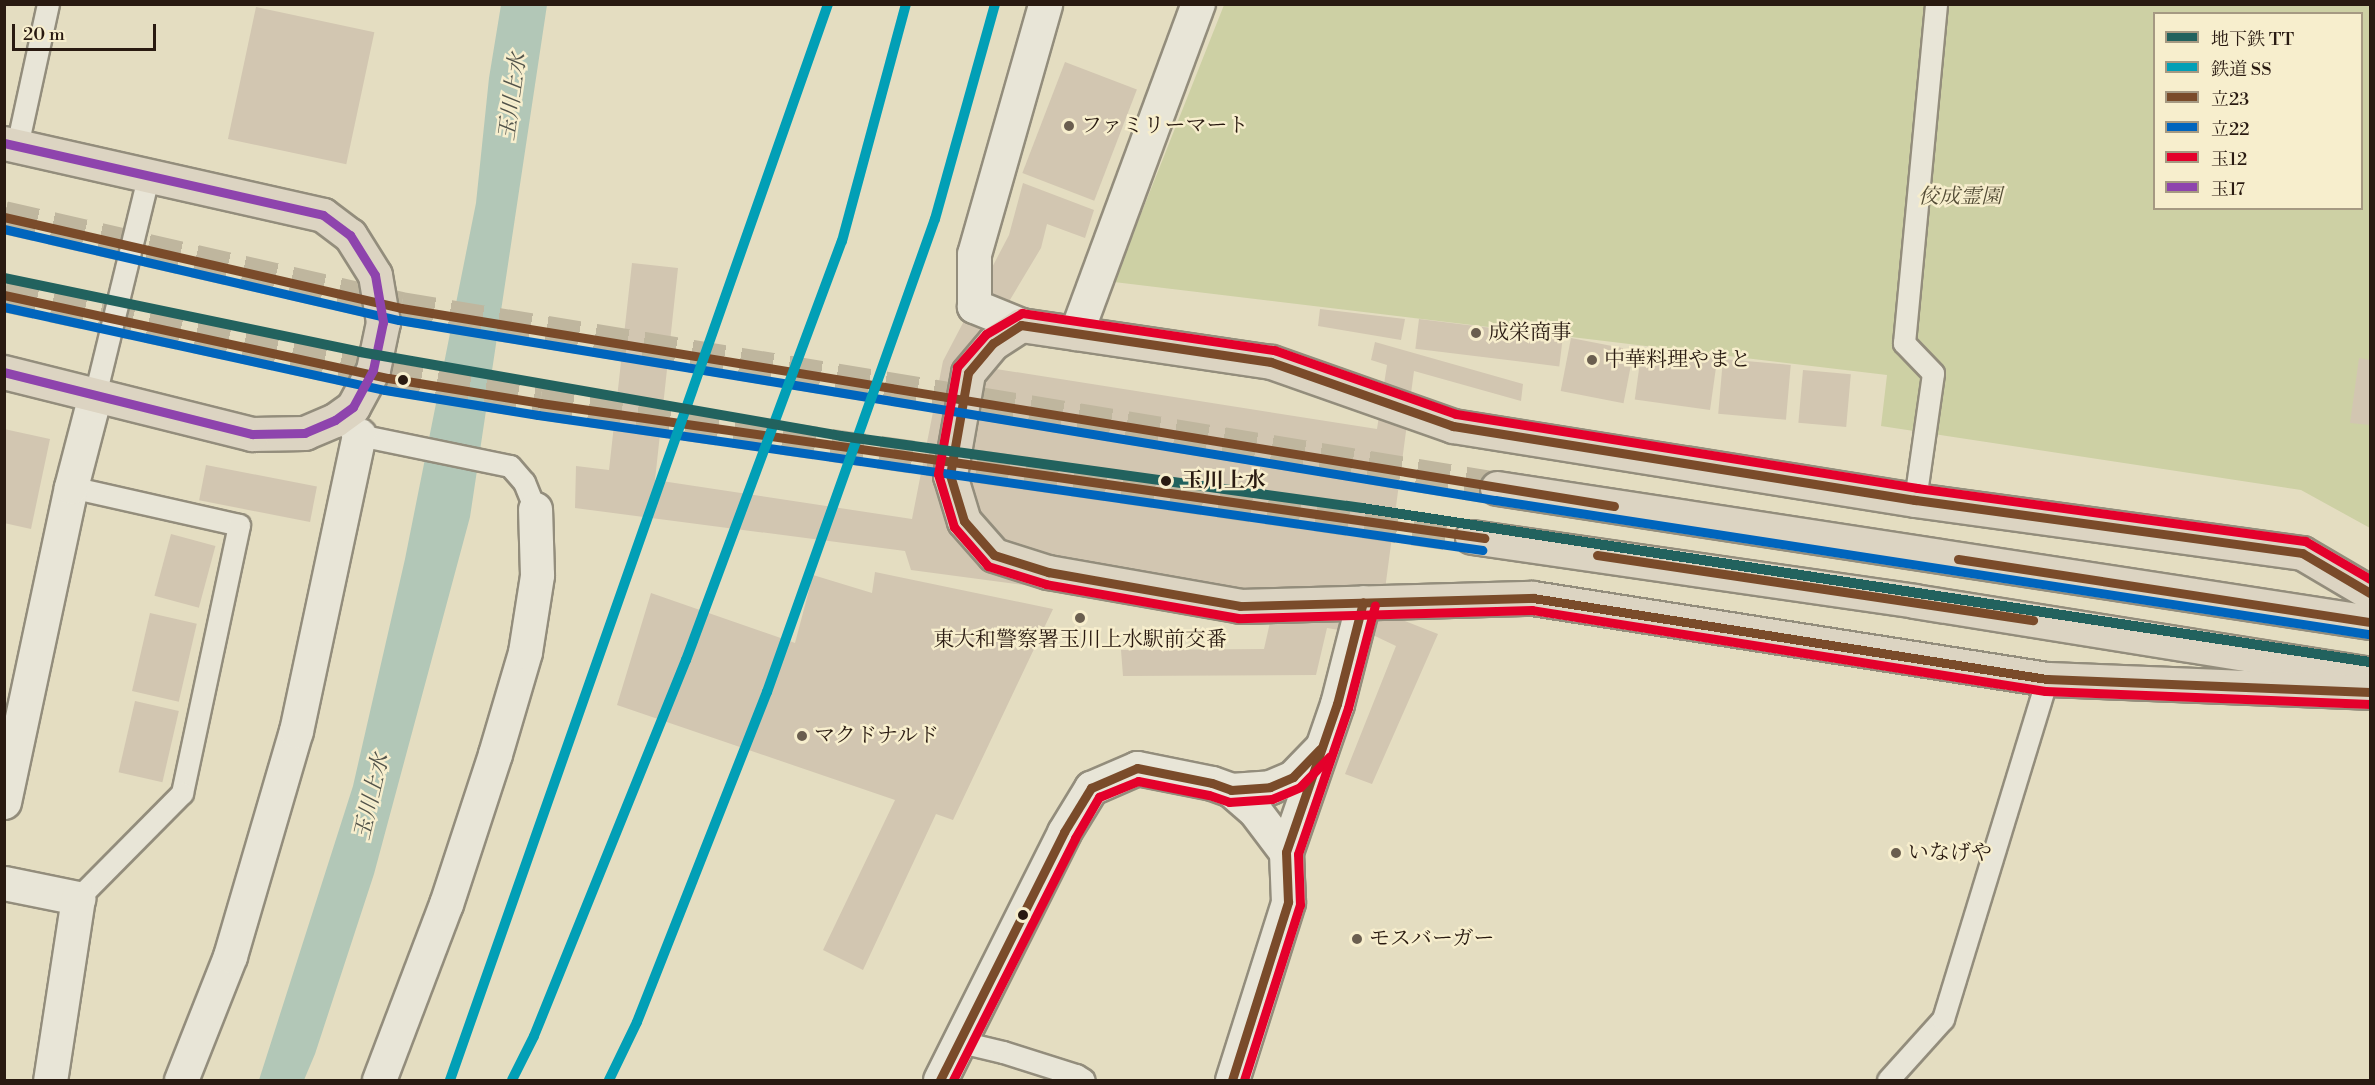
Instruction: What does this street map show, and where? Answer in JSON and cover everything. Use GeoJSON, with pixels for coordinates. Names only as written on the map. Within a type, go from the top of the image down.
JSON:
{"type":"FeatureCollection","features":[{"type":"Feature","properties":{"kind":"main road"},"geometry":{"type":"LineString","coordinates":[[4,372],[252,434],[305,433],[347,428],[353,408],[374,370],[383,322],[375,275],[350,235],[323,215],[279,203],[148,177],[11,145]]}},
{"type":"Feature","properties":{"kind":"main road"},"geometry":{"type":"LineString","coordinates":[[2370,594],[2302,553],[1916,500],[1453,426],[1271,362],[1021,326],[993,343],[968,373],[950,475],[964,521],[993,555],[1048,572],[1240,606],[1533,598],[2047,679],[2370,692]]}},
{"type":"Feature","properties":{"kind":"main road"},"geometry":{"type":"LineString","coordinates":[[1497,488],[2370,622]]}},
{"type":"Feature","properties":{"kind":"main road"},"geometry":{"type":"LineString","coordinates":[[1472,537],[1914,601],[2370,674]]}},
{"type":"Feature","properties":{"kind":"street"},"geometry":{"type":"LineString","coordinates":[[1021,326],[974,306],[974,254],[1045,4]]}},
{"type":"Feature","properties":{"kind":"street"},"geometry":{"type":"LineString","coordinates":[[1076,333],[1198,4]]}},
{"type":"Feature","properties":{"kind":"street"},"geometry":{"type":"LineString","coordinates":[[4,802],[71,487],[95,395]]}},
{"type":"Feature","properties":{"kind":"street"},"geometry":{"type":"LineString","coordinates":[[181,1080],[230,956],[296,731],[347,428]]}},
{"type":"Feature","properties":{"kind":"street"},"geometry":{"type":"LineString","coordinates":[[380,1080],[446,904],[495,754],[525,652],[537,575],[535,509]]}},
{"type":"Feature","properties":{"kind":"street"},"geometry":{"type":"LineString","coordinates":[[1232,1080],[1288,902],[1286,852],[1337,704],[1363,602]]}},
{"type":"Feature","properties":{"kind":"street"},"geometry":{"type":"LineString","coordinates":[[1231,790],[1270,787],[1293,777],[1320,749]]}},
{"type":"Feature","properties":{"kind":"street"},"geometry":{"type":"LineString","coordinates":[[940,1080],[1064,832],[1091,788],[1137,768],[1212,783],[1231,790],[1255,811],[1286,852]]}},
{"type":"Feature","properties":{"kind":"street"},"geometry":{"type":"LineString","coordinates":[[4,883],[78,897],[50,1080]]}},
{"type":"Feature","properties":{"kind":"lane"},"geometry":{"type":"LineString","coordinates":[[11,145],[48,4]]}},
{"type":"Feature","properties":{"kind":"lane"},"geometry":{"type":"LineString","coordinates":[[1916,500],[1934,373],[1904,343],[1936,4]]}},
{"type":"Feature","properties":{"kind":"lane"},"geometry":{"type":"LineString","coordinates":[[95,395],[148,177]]}},
{"type":"Feature","properties":{"kind":"lane"},"geometry":{"type":"LineString","coordinates":[[347,428],[393,442],[510,466],[524,482],[535,509]]}},
{"type":"Feature","properties":{"kind":"lane"},"geometry":{"type":"LineString","coordinates":[[71,487],[238,525],[182,793],[78,897]]}},
{"type":"Feature","properties":{"kind":"lane"},"geometry":{"type":"LineString","coordinates":[[1888,1080],[1943,1019],[2047,679]]}},
{"type":"Feature","properties":{"kind":"lane"},"geometry":{"type":"LineString","coordinates":[[961,1042],[1004,1052],[1076,1075],[1084,1080]]}},
{"type":"Feature","properties":{"kind":"green space","name":"佼成霊園"},"geometry":{"type":"Polygon","coordinates":[[[1224,5],[2370,5],[2370,528],[2301,490],[1881,426],[1887,375],[1114,282],[1224,5]]]}},
{"type":"Feature","properties":{"kind":"water"},"geometry":{"type":"Polygon","coordinates":[[[501,5],[547,5],[470,517],[374,874],[315,1054],[304,1080],[259,1080],[353,786],[405,559],[476,203],[489,78],[501,5]]]}},
{"type":"Feature","properties":{"kind":"building"},"geometry":{"type":"Polygon","coordinates":[[[256,7],[374,32],[346,164],[228,139],[256,7]]]}},
{"type":"Feature","properties":{"kind":"building"},"geometry":{"type":"Polygon","coordinates":[[[1065,62],[1137,90],[1094,201],[1022,173],[1065,62]]]}},
{"type":"Feature","properties":{"kind":"building"},"geometry":{"type":"Polygon","coordinates":[[[1023,183],[1094,210],[1085,238],[1047,224],[1041,248],[971,365],[1377,429],[1387,365],[1371,360],[1375,342],[1523,384],[1521,401],[1414,371],[1382,612],[1438,634],[1372,784],[1345,774],[1396,646],[1375,636],[1327,628],[1316,675],[1123,676],[1121,650],[1264,649],[1271,618],[911,570],[905,551],[575,508],[576,466],[609,470],[632,263],[678,268],[655,480],[912,519],[943,361],[1009,235],[1023,183]]]}},
{"type":"Feature","properties":{"kind":"building"},"geometry":{"type":"Polygon","coordinates":[[[1320,309],[1405,319],[1401,340],[1318,326],[1320,309]]]}},
{"type":"Feature","properties":{"kind":"building"},"geometry":{"type":"Polygon","coordinates":[[[1419,319],[1563,337],[1559,366],[1415,349],[1419,319]]]}},
{"type":"Feature","properties":{"kind":"building"},"geometry":{"type":"Polygon","coordinates":[[[1571,338],[1634,350],[1624,403],[1561,391],[1571,338]]]}},
{"type":"Feature","properties":{"kind":"building"},"geometry":{"type":"Polygon","coordinates":[[[1642,348],[1717,359],[1710,410],[1635,399],[1642,348]]]}},
{"type":"Feature","properties":{"kind":"building"},"geometry":{"type":"Polygon","coordinates":[[[2359,358],[2370,360],[2370,425],[2350,423],[2359,358]]]}},
{"type":"Feature","properties":{"kind":"building"},"geometry":{"type":"Polygon","coordinates":[[[1723,359],[1791,365],[1786,420],[1718,414],[1723,359]]]}},
{"type":"Feature","properties":{"kind":"building"},"geometry":{"type":"Polygon","coordinates":[[[1803,370],[1851,374],[1846,427],[1798,423],[1803,370]]]}},
{"type":"Feature","properties":{"kind":"building"},"geometry":{"type":"Polygon","coordinates":[[[4,429],[50,439],[31,529],[4,523],[4,429]]]}},
{"type":"Feature","properties":{"kind":"building"},"geometry":{"type":"Polygon","coordinates":[[[206,465],[317,487],[310,522],[199,500],[206,465]]]}},
{"type":"Feature","properties":{"kind":"building"},"geometry":{"type":"Polygon","coordinates":[[[171,534],[215,546],[199,608],[154,596],[171,534]]]}},
{"type":"Feature","properties":{"kind":"building"},"geometry":{"type":"Polygon","coordinates":[[[875,572],[1053,609],[953,820],[936,814],[863,970],[823,950],[895,800],[617,705],[651,593],[795,643],[813,575],[872,593],[875,572]]]}},
{"type":"Feature","properties":{"kind":"building"},"geometry":{"type":"Polygon","coordinates":[[[150,613],[197,624],[179,702],[132,691],[150,613]]]}},
{"type":"Feature","properties":{"kind":"building"},"geometry":{"type":"Polygon","coordinates":[[[135,701],[179,711],[162,782],[119,772],[135,701]]]}},
{"type":"Feature","properties":{"kind":"tunnel"},"geometry":{"type":"LineString","coordinates":[[4,217],[401,308],[1497,488]]}},
{"type":"Feature","properties":{"kind":"tunnel"},"geometry":{"type":"LineString","coordinates":[[4,295],[388,378],[540,403],[1472,537]]}},
{"type":"Feature","properties":{"kind":"metro line","name":"TT"},"geometry":{"type":"LineString","coordinates":[[4,278],[360,352],[841,436],[1362,508],[2370,662]]}},
{"type":"Feature","properties":{"kind":"rail line","name":"SS"},"geometry":{"type":"LineString","coordinates":[[450,1080],[828,4]]}},
{"type":"Feature","properties":{"kind":"rail line","name":"SS"},"geometry":{"type":"LineString","coordinates":[[512,1080],[534,1036],[686,660],[842,241],[906,4]]}},
{"type":"Feature","properties":{"kind":"rail line","name":"SS"},"geometry":{"type":"LineString","coordinates":[[609,1080],[637,1022],[767,692],[935,219],[995,4]]}},
{"type":"Feature","properties":{"kind":"transit line","name":"玉17"},"geometry":{"type":"LineString","coordinates":[[4,143],[323,215],[350,235],[375,275],[383,322],[373,370],[353,407],[335,420],[305,433],[252,434],[4,372]]}},
{"type":"Feature","properties":{"kind":"transit line","name":"立23"},"geometry":{"type":"LineString","coordinates":[[4,217],[401,308],[1614,506]]}},
{"type":"Feature","properties":{"kind":"transit line","name":"立22"},"geometry":{"type":"LineString","coordinates":[[4,229],[399,320],[1495,500],[2368,634]]}},
{"type":"Feature","properties":{"kind":"transit line","name":"立23"},"geometry":{"type":"LineString","coordinates":[[4,295],[388,378],[540,403],[1484,538]]}},
{"type":"Feature","properties":{"kind":"transit line","name":"立22"},"geometry":{"type":"LineString","coordinates":[[4,307],[385,390],[538,415],[1482,550]]}},
{"type":"Feature","properties":{"kind":"transit line","name":"玉12"},"geometry":{"type":"LineString","coordinates":[[2370,579],[2305,541],[1917,488],[1456,414],[1274,350],[1022,313],[986,334],[957,367],[938,474],[954,527],[988,566],[1046,584],[1238,618],[1532,610],[2045,691],[2370,704]]}},
{"type":"Feature","properties":{"kind":"transit line","name":"立23"},"geometry":{"type":"LineString","coordinates":[[2370,593],[2302,553],[1915,500],[1453,426],[1271,362],[1021,325],[993,343],[968,373],[950,475],[964,521],[994,555],[1048,572],[1240,606],[1533,598],[2047,679],[2370,692]]}},
{"type":"Feature","properties":{"kind":"transit line","name":"立23"},"geometry":{"type":"LineString","coordinates":[[1597,555],[2033,620]]}},
{"type":"Feature","properties":{"kind":"transit line","name":"立23"},"geometry":{"type":"LineString","coordinates":[[1958,559],[2370,622]]}},
{"type":"Feature","properties":{"kind":"transit line","name":"立23"},"geometry":{"type":"LineString","coordinates":[[1232,1080],[1288,902],[1286,852],[1337,704],[1363,602]]}},
{"type":"Feature","properties":{"kind":"transit line","name":"玉12"},"geometry":{"type":"LineString","coordinates":[[1244,1080],[1300,905],[1298,854],[1348,708],[1375,605]]}},
{"type":"Feature","properties":{"kind":"transit line","name":"立23"},"geometry":{"type":"LineString","coordinates":[[940,1080],[1064,832],[1091,788],[1137,768],[1212,783],[1231,790],[1270,787],[1293,777],[1320,749]]}},
{"type":"Feature","properties":{"kind":"transit line","name":"玉12"},"geometry":{"type":"LineString","coordinates":[[953,1080],[1075,838],[1099,797],[1138,781],[1209,795],[1229,802],[1272,799],[1300,787],[1329,757]]}},
{"type":"Feature","properties":{"kind":"place","name":"ファミリーマート"},"geometry":{"type":"Point","coordinates":[1069,126]}},
{"type":"Feature","properties":{"kind":"place","name":"成栄商事"},"geometry":{"type":"Point","coordinates":[1476,333]}},
{"type":"Feature","properties":{"kind":"place","name":"中華料理やまと"},"geometry":{"type":"Point","coordinates":[1592,360]}},
{"type":"Feature","properties":{"kind":"place","name":"玉川上水"},"geometry":{"type":"Point","coordinates":[1166,481]}},
{"type":"Feature","properties":{"kind":"place","name":"東大和警察署玉川上水駅前交番"},"geometry":{"type":"Point","coordinates":[1080,618]}},
{"type":"Feature","properties":{"kind":"place","name":"マクドナルド"},"geometry":{"type":"Point","coordinates":[802,736]}},
{"type":"Feature","properties":{"kind":"place","name":"いなげや"},"geometry":{"type":"Point","coordinates":[1896,853]}},
{"type":"Feature","properties":{"kind":"place","name":"モスバーガー"},"geometry":{"type":"Point","coordinates":[1357,939]}}]}
